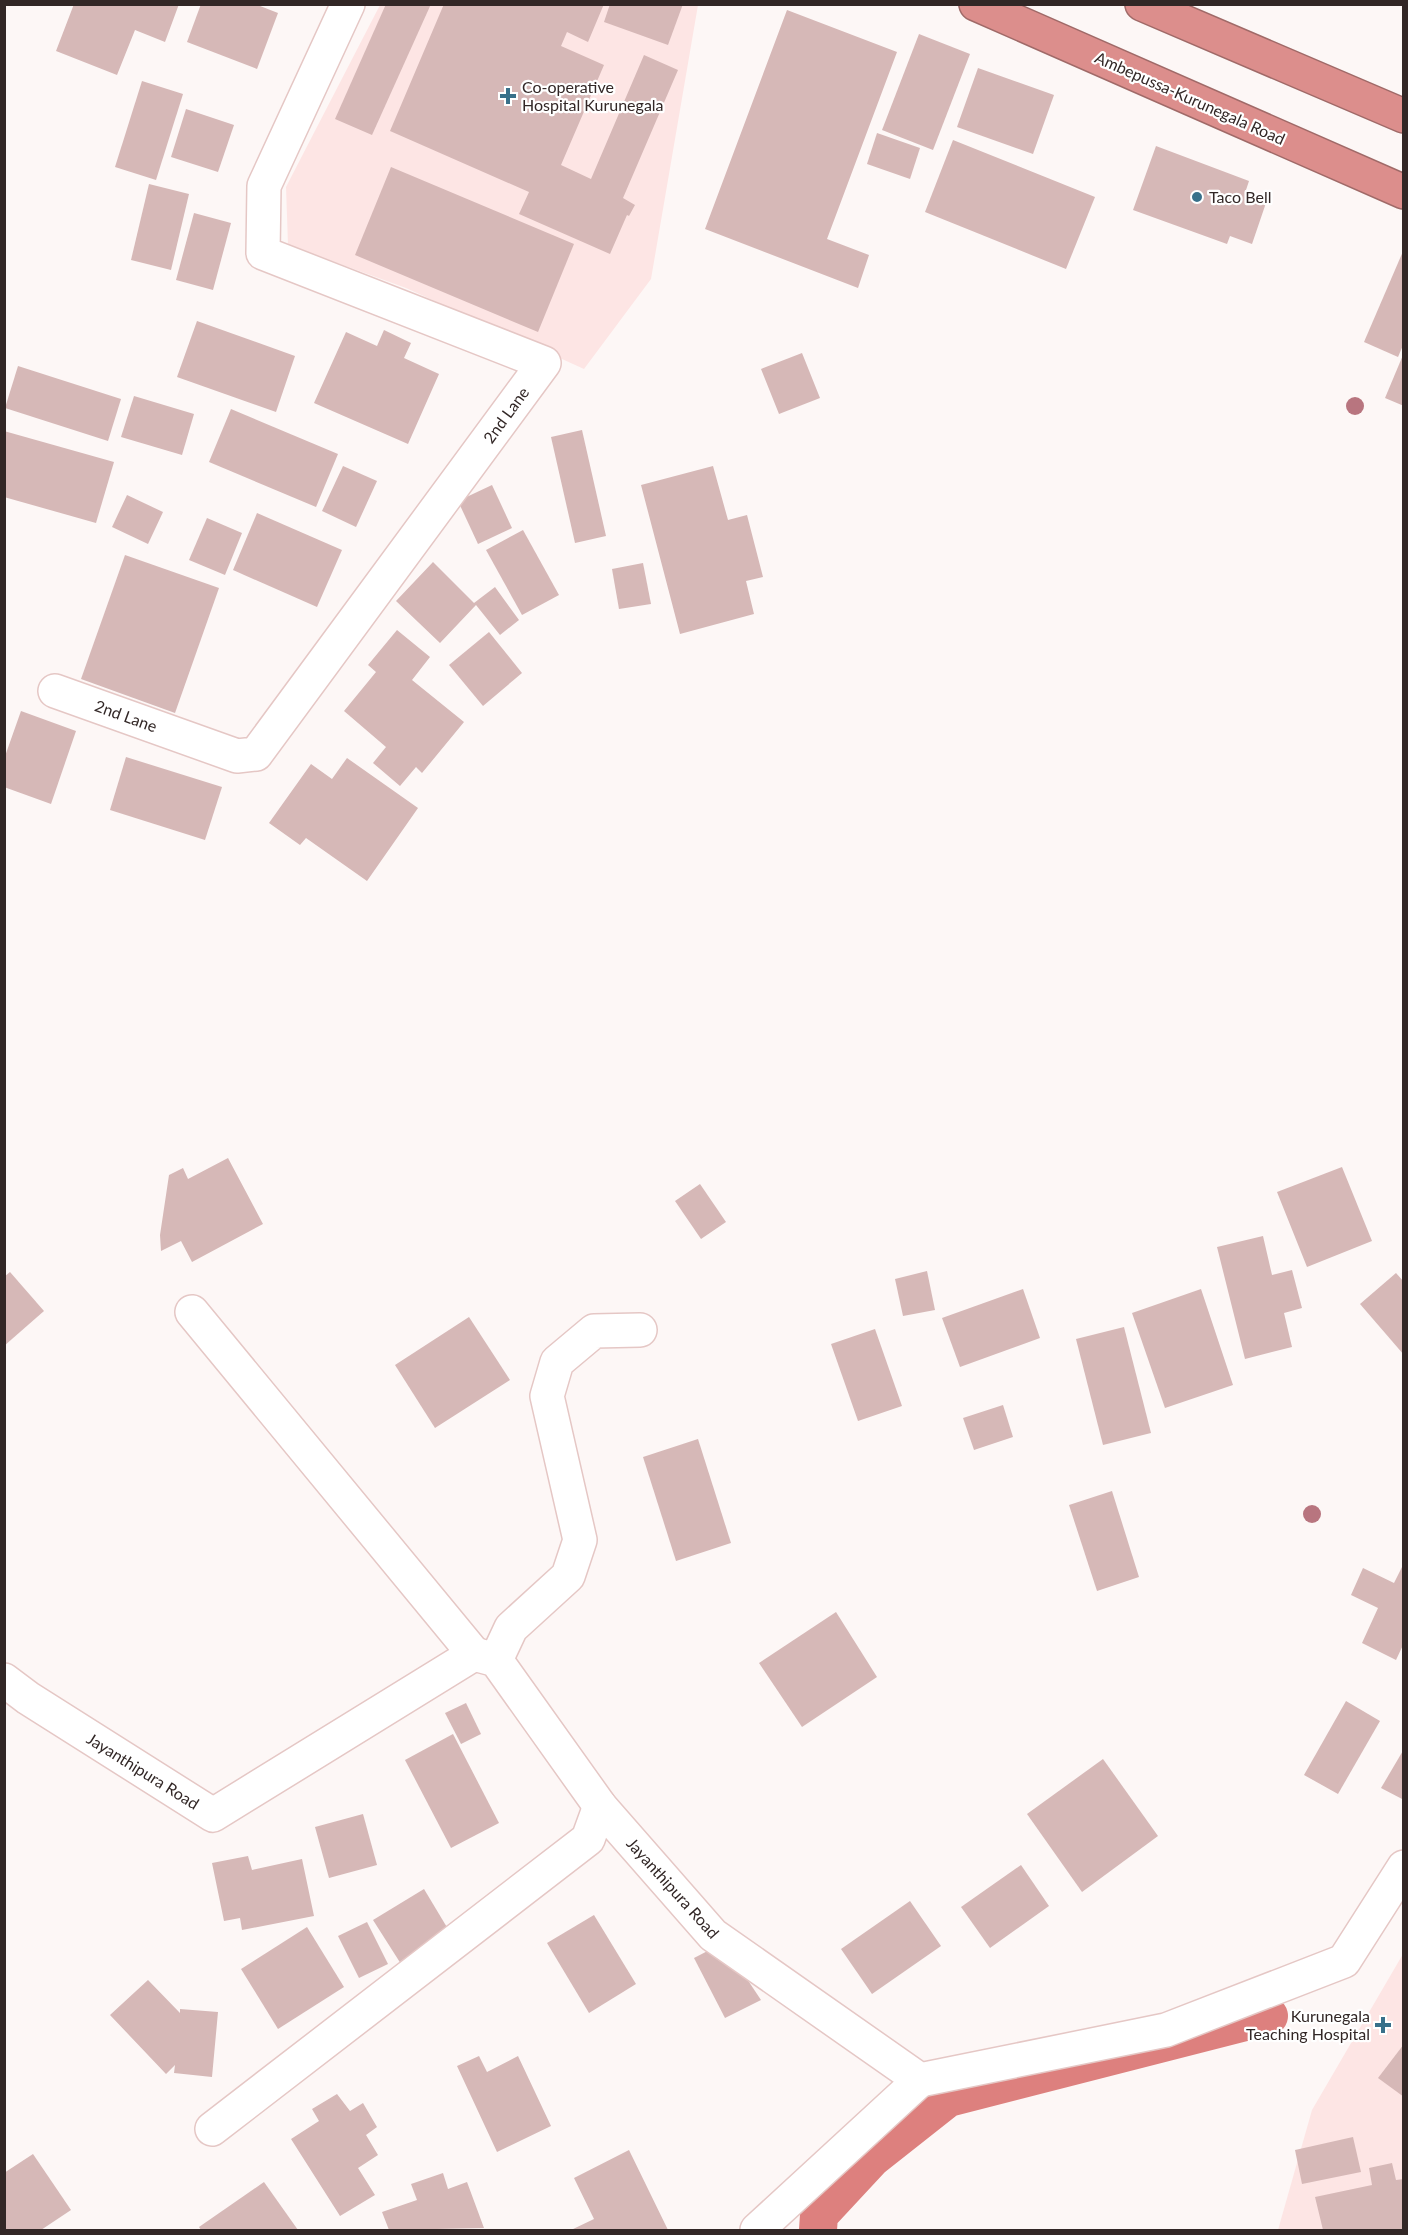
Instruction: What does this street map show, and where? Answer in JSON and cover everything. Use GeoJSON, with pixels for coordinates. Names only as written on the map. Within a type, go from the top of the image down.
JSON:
{"type":"FeatureCollection","features":[{"type":"Feature","properties":{"kind":"highway","name":"Ambepussa-Kurunegala Road"},"geometry":{"type":"LineString","coordinates":[[976,4],[1404,192]]}},
{"type":"Feature","properties":{"kind":"highway"},"geometry":{"type":"LineString","coordinates":[[1142,4],[1404,116]]}},
{"type":"Feature","properties":{"kind":"street","name":"2nd Lane"},"geometry":{"type":"LineString","coordinates":[[55,691],[237,756],[256,754],[544,363],[263,253],[264,186],[348,4]]}},
{"type":"Feature","properties":{"kind":"street"},"geometry":{"type":"LineString","coordinates":[[192,1312],[485,1657],[511,1628],[568,1576],[580,1540],[547,1396],[556,1362],[594,1331],[640,1330]]}},
{"type":"Feature","properties":{"kind":"street","name":"Jayanthipura Road"},"geometry":{"type":"LineString","coordinates":[[4,1680],[28,1698],[213,1815],[485,1657],[600,1806],[713,1935],[920,2080]]}},
{"type":"Feature","properties":{"kind":"street"},"geometry":{"type":"LineString","coordinates":[[212,2129],[588,1839],[600,1806]]}},
{"type":"Feature","properties":{"kind":"street"},"geometry":{"type":"LineString","coordinates":[[757,2230],[920,2080],[1166,2030],[1344,1961],[1404,1867]]}},
{"type":"Feature","properties":{"kind":"shaded area","name":"Co-operative Hospital Kurunegala"},"geometry":{"type":"Polygon","coordinates":[[[380,5],[698,5],[651,279],[584,369],[406,288],[288,245],[286,187],[380,5]]]}},
{"type":"Feature","properties":{"kind":"shaded area","name":"Kurunegala Teaching Hospital"},"geometry":{"type":"Polygon","coordinates":[[[1403,1954],[1403,2230],[1278,2230],[1312,2110],[1403,1954]]]}},
{"type":"Feature","properties":{"kind":"building"},"geometry":{"type":"Polygon","coordinates":[[[74,4],[179,4],[165,42],[135,30],[117,75],[56,51],[74,4]]]}},
{"type":"Feature","properties":{"kind":"building"},"geometry":{"type":"Polygon","coordinates":[[[201,4],[255,4],[278,13],[257,69],[187,42],[201,4]]]}},
{"type":"Feature","properties":{"kind":"building"},"geometry":{"type":"Polygon","coordinates":[[[386,4],[431,4],[372,135],[335,119],[386,4]]]}},
{"type":"Feature","properties":{"kind":"building"},"geometry":{"type":"Polygon","coordinates":[[[444,4],[604,4],[588,42],[567,32],[561,46],[604,65],[561,165],[591,179],[644,55],[678,70],[623,198],[635,205],[629,216],[627,215],[610,254],[519,214],[529,192],[390,131],[444,4]]]}},
{"type":"Feature","properties":{"kind":"building"},"geometry":{"type":"Polygon","coordinates":[[[610,4],[683,4],[668,45],[604,22],[610,4]]]}},
{"type":"Feature","properties":{"kind":"building"},"geometry":{"type":"Polygon","coordinates":[[[787,10],[897,52],[827,239],[869,255],[858,288],[705,229],[787,10]]]}},
{"type":"Feature","properties":{"kind":"building"},"geometry":{"type":"Polygon","coordinates":[[[919,34],[970,54],[933,150],[882,130],[919,34]]]}},
{"type":"Feature","properties":{"kind":"building"},"geometry":{"type":"Polygon","coordinates":[[[978,68],[1054,95],[1033,154],[957,127],[978,68]]]}},
{"type":"Feature","properties":{"kind":"building"},"geometry":{"type":"Polygon","coordinates":[[[142,81],[183,94],[156,180],[115,167],[142,81]]]}},
{"type":"Feature","properties":{"kind":"building"},"geometry":{"type":"Polygon","coordinates":[[[186,109],[234,125],[218,172],[171,157],[186,109]]]}},
{"type":"Feature","properties":{"kind":"building"},"geometry":{"type":"Polygon","coordinates":[[[877,133],[920,148],[910,179],[867,164],[877,133]]]}},
{"type":"Feature","properties":{"kind":"building"},"geometry":{"type":"Polygon","coordinates":[[[953,140],[1095,197],[1066,269],[925,212],[953,140]]]}},
{"type":"Feature","properties":{"kind":"building","name":"Taco Bell"},"geometry":{"type":"Polygon","coordinates":[[[1156,146],[1249,181],[1245,193],[1267,200],[1252,244],[1230,236],[1227,244],[1133,210],[1156,146]]]}},
{"type":"Feature","properties":{"kind":"building"},"geometry":{"type":"Polygon","coordinates":[[[391,167],[574,244],[538,332],[355,255],[391,167]]]}},
{"type":"Feature","properties":{"kind":"building"},"geometry":{"type":"Polygon","coordinates":[[[149,184],[189,194],[171,270],[131,260],[149,184]]]}},
{"type":"Feature","properties":{"kind":"building"},"geometry":{"type":"Polygon","coordinates":[[[194,213],[231,223],[213,290],[176,280],[194,213]]]}},
{"type":"Feature","properties":{"kind":"building"},"geometry":{"type":"Polygon","coordinates":[[[1404,249],[1404,343],[1398,357],[1364,342],[1404,249]]]}},
{"type":"Feature","properties":{"kind":"building"},"geometry":{"type":"Polygon","coordinates":[[[197,321],[295,356],[276,412],[177,377],[197,321]]]}},
{"type":"Feature","properties":{"kind":"building"},"geometry":{"type":"Polygon","coordinates":[[[384,330],[411,343],[404,358],[439,374],[408,444],[314,403],[346,332],[377,346],[384,330]]]}},
{"type":"Feature","properties":{"kind":"building"},"geometry":{"type":"Polygon","coordinates":[[[802,353],[820,398],[779,414],[761,369],[802,353]]]}},
{"type":"Feature","properties":{"kind":"building"},"geometry":{"type":"Polygon","coordinates":[[[1404,355],[1404,406],[1385,398],[1404,355]]]}},
{"type":"Feature","properties":{"kind":"building"},"geometry":{"type":"Polygon","coordinates":[[[18,366],[121,399],[108,441],[5,408],[18,366]]]}},
{"type":"Feature","properties":{"kind":"building"},"geometry":{"type":"Polygon","coordinates":[[[134,396],[194,414],[182,455],[121,437],[134,396]]]}},
{"type":"Feature","properties":{"kind":"building"},"geometry":{"type":"Polygon","coordinates":[[[231,409],[338,454],[316,507],[209,462],[231,409]]]}},
{"type":"Feature","properties":{"kind":"building"},"geometry":{"type":"Polygon","coordinates":[[[582,430],[606,536],[575,543],[551,437],[582,430]]]}},
{"type":"Feature","properties":{"kind":"building"},"geometry":{"type":"Polygon","coordinates":[[[4,431],[114,462],[96,523],[4,497],[4,431]]]}},
{"type":"Feature","properties":{"kind":"building"},"geometry":{"type":"Polygon","coordinates":[[[343,466],[377,481],[356,527],[322,511],[343,466]]]}},
{"type":"Feature","properties":{"kind":"building"},"geometry":{"type":"Polygon","coordinates":[[[713,466],[728,520],[747,515],[763,577],[746,581],[754,614],[680,634],[641,485],[713,466]]]}},
{"type":"Feature","properties":{"kind":"building"},"geometry":{"type":"Polygon","coordinates":[[[492,485],[512,528],[478,544],[458,501],[492,485]]]}},
{"type":"Feature","properties":{"kind":"building"},"geometry":{"type":"Polygon","coordinates":[[[127,495],[163,512],[148,544],[112,527],[127,495]]]}},
{"type":"Feature","properties":{"kind":"building"},"geometry":{"type":"Polygon","coordinates":[[[257,513],[342,550],[317,607],[233,570],[257,513]]]}},
{"type":"Feature","properties":{"kind":"building"},"geometry":{"type":"Polygon","coordinates":[[[207,518],[242,533],[225,575],[189,560],[207,518]]]}},
{"type":"Feature","properties":{"kind":"building"},"geometry":{"type":"Polygon","coordinates":[[[523,530],[559,595],[522,615],[486,550],[523,530]]]}},
{"type":"Feature","properties":{"kind":"building"},"geometry":{"type":"Polygon","coordinates":[[[125,555],[219,588],[175,713],[81,679],[125,555]]]}},
{"type":"Feature","properties":{"kind":"building"},"geometry":{"type":"Polygon","coordinates":[[[433,562],[474,603],[495,587],[519,620],[500,635],[476,605],[440,643],[396,601],[433,562]]]}},
{"type":"Feature","properties":{"kind":"building"},"geometry":{"type":"Polygon","coordinates":[[[643,563],[651,604],[619,609],[612,569],[643,563]]]}},
{"type":"Feature","properties":{"kind":"building"},"geometry":{"type":"Polygon","coordinates":[[[397,630],[430,657],[412,680],[464,722],[422,773],[416,767],[400,786],[373,763],[386,747],[344,711],[376,672],[368,665],[397,630]]]}},
{"type":"Feature","properties":{"kind":"building"},"geometry":{"type":"Polygon","coordinates":[[[489,632],[522,673],[483,706],[449,665],[489,632]]]}},
{"type":"Feature","properties":{"kind":"building"},"geometry":{"type":"Polygon","coordinates":[[[21,711],[76,731],[51,804],[4,787],[4,759],[21,711]]]}},
{"type":"Feature","properties":{"kind":"building"},"geometry":{"type":"Polygon","coordinates":[[[126,757],[222,787],[205,840],[110,810],[126,757]]]}},
{"type":"Feature","properties":{"kind":"building"},"geometry":{"type":"Polygon","coordinates":[[[347,758],[418,808],[367,881],[306,838],[300,845],[269,823],[311,764],[332,779],[347,758]]]}},
{"type":"Feature","properties":{"kind":"building"},"geometry":{"type":"Polygon","coordinates":[[[228,1158],[263,1224],[192,1262],[181,1241],[161,1251],[160,1235],[169,1175],[183,1168],[188,1179],[228,1158]]]}},
{"type":"Feature","properties":{"kind":"building"},"geometry":{"type":"Polygon","coordinates":[[[1342,1167],[1372,1241],[1307,1267],[1277,1192],[1342,1167]]]}},
{"type":"Feature","properties":{"kind":"building"},"geometry":{"type":"Polygon","coordinates":[[[700,1184],[726,1222],[701,1239],[675,1201],[700,1184]]]}},
{"type":"Feature","properties":{"kind":"building"},"geometry":{"type":"Polygon","coordinates":[[[1263,1236],[1272,1275],[1292,1270],[1302,1308],[1284,1313],[1292,1347],[1245,1359],[1217,1247],[1263,1236]]]}},
{"type":"Feature","properties":{"kind":"building"},"geometry":{"type":"Polygon","coordinates":[[[927,1271],[935,1310],[903,1316],[895,1279],[927,1271]]]}},
{"type":"Feature","properties":{"kind":"building"},"geometry":{"type":"Polygon","coordinates":[[[10,1272],[44,1311],[4,1346],[4,1277],[10,1272]]]}},
{"type":"Feature","properties":{"kind":"building"},"geometry":{"type":"Polygon","coordinates":[[[1396,1273],[1404,1282],[1404,1355],[1360,1304],[1396,1273]]]}},
{"type":"Feature","properties":{"kind":"building"},"geometry":{"type":"Polygon","coordinates":[[[1023,1289],[1040,1338],[960,1367],[942,1318],[1023,1289]]]}},
{"type":"Feature","properties":{"kind":"building"},"geometry":{"type":"Polygon","coordinates":[[[1201,1289],[1233,1385],[1165,1408],[1132,1313],[1201,1289]]]}},
{"type":"Feature","properties":{"kind":"building"},"geometry":{"type":"Polygon","coordinates":[[[469,1317],[510,1380],[435,1428],[395,1365],[469,1317]]]}},
{"type":"Feature","properties":{"kind":"building"},"geometry":{"type":"Polygon","coordinates":[[[1124,1327],[1151,1433],[1103,1445],[1076,1339],[1124,1327]]]}},
{"type":"Feature","properties":{"kind":"building"},"geometry":{"type":"Polygon","coordinates":[[[875,1329],[902,1406],[858,1421],[831,1344],[875,1329]]]}},
{"type":"Feature","properties":{"kind":"building"},"geometry":{"type":"Polygon","coordinates":[[[1003,1405],[1013,1437],[974,1450],[963,1418],[1003,1405]]]}},
{"type":"Feature","properties":{"kind":"building"},"geometry":{"type":"Polygon","coordinates":[[[698,1439],[731,1543],[676,1561],[643,1457],[698,1439]]]}},
{"type":"Feature","properties":{"kind":"building"},"geometry":{"type":"Polygon","coordinates":[[[1112,1491],[1139,1577],[1097,1591],[1069,1505],[1112,1491]]]}},
{"type":"Feature","properties":{"kind":"building"},"geometry":{"type":"Polygon","coordinates":[[[1404,1563],[1404,1643],[1396,1660],[1362,1643],[1378,1608],[1351,1595],[1363,1568],[1394,1583],[1404,1563]]]}},
{"type":"Feature","properties":{"kind":"building"},"geometry":{"type":"Polygon","coordinates":[[[836,1612],[877,1677],[802,1727],[759,1663],[836,1612]]]}},
{"type":"Feature","properties":{"kind":"building"},"geometry":{"type":"Polygon","coordinates":[[[1346,1701],[1380,1721],[1338,1794],[1304,1775],[1346,1701]]]}},
{"type":"Feature","properties":{"kind":"building"},"geometry":{"type":"Polygon","coordinates":[[[466,1703],[481,1734],[461,1744],[445,1713],[466,1703]]]}},
{"type":"Feature","properties":{"kind":"building"},"geometry":{"type":"Polygon","coordinates":[[[453,1734],[499,1823],[451,1848],[405,1760],[453,1734]]]}},
{"type":"Feature","properties":{"kind":"building"},"geometry":{"type":"Polygon","coordinates":[[[1404,1749],[1404,1800],[1381,1788],[1404,1749]]]}},
{"type":"Feature","properties":{"kind":"building"},"geometry":{"type":"Polygon","coordinates":[[[1103,1759],[1158,1836],[1082,1892],[1027,1814],[1103,1759]]]}},
{"type":"Feature","properties":{"kind":"building"},"geometry":{"type":"Polygon","coordinates":[[[363,1814],[377,1865],[329,1878],[315,1827],[363,1814]]]}},
{"type":"Feature","properties":{"kind":"building"},"geometry":{"type":"Polygon","coordinates":[[[248,1856],[252,1870],[302,1859],[314,1916],[242,1930],[240,1918],[224,1921],[212,1863],[248,1856]]]}},
{"type":"Feature","properties":{"kind":"building"},"geometry":{"type":"Polygon","coordinates":[[[1021,1865],[1049,1906],[990,1948],[961,1907],[1021,1865]]]}},
{"type":"Feature","properties":{"kind":"building"},"geometry":{"type":"Polygon","coordinates":[[[424,1889],[451,1934],[401,1964],[373,1920],[424,1889]]]}},
{"type":"Feature","properties":{"kind":"building"},"geometry":{"type":"Polygon","coordinates":[[[910,1901],[941,1946],[872,1994],[841,1949],[910,1901]]]}},
{"type":"Feature","properties":{"kind":"building"},"geometry":{"type":"Polygon","coordinates":[[[594,1915],[636,1984],[589,2013],[547,1943],[594,1915]]]}},
{"type":"Feature","properties":{"kind":"building"},"geometry":{"type":"Polygon","coordinates":[[[367,1922],[388,1964],[359,1978],[338,1936],[367,1922]]]}},
{"type":"Feature","properties":{"kind":"building"},"geometry":{"type":"Polygon","coordinates":[[[307,1927],[344,1987],[278,2029],[241,1969],[307,1927]]]}},
{"type":"Feature","properties":{"kind":"building"},"geometry":{"type":"Polygon","coordinates":[[[723,1943],[761,2000],[725,2018],[694,1958],[723,1943]]]}},
{"type":"Feature","properties":{"kind":"building"},"geometry":{"type":"Polygon","coordinates":[[[148,1980],[180,2013],[180,2009],[218,2012],[212,2077],[174,2073],[175,2065],[166,2074],[110,2015],[148,1980]]]}},
{"type":"Feature","properties":{"kind":"building"},"geometry":{"type":"Polygon","coordinates":[[[1404,2044],[1404,2097],[1378,2078],[1404,2044]]]}},
{"type":"Feature","properties":{"kind":"building"},"geometry":{"type":"Polygon","coordinates":[[[479,2056],[487,2072],[518,2056],[551,2126],[497,2152],[457,2066],[479,2056]]]}},
{"type":"Feature","properties":{"kind":"building"},"geometry":{"type":"Polygon","coordinates":[[[337,2094],[350,2111],[363,2103],[377,2127],[366,2135],[378,2155],[358,2168],[375,2195],[340,2216],[291,2139],[319,2121],[312,2109],[337,2094]]]}},
{"type":"Feature","properties":{"kind":"building"},"geometry":{"type":"Polygon","coordinates":[[[1353,2137],[1361,2172],[1302,2184],[1295,2150],[1353,2137]]]}},
{"type":"Feature","properties":{"kind":"building"},"geometry":{"type":"Polygon","coordinates":[[[629,2150],[668,2230],[571,2230],[594,2219],[574,2178],[629,2150]]]}},
{"type":"Feature","properties":{"kind":"building"},"geometry":{"type":"Polygon","coordinates":[[[33,2154],[71,2210],[41,2230],[4,2230],[4,2173],[33,2154]]]}},
{"type":"Feature","properties":{"kind":"building"},"geometry":{"type":"Polygon","coordinates":[[[1392,2163],[1396,2180],[1404,2179],[1404,2230],[1323,2230],[1315,2197],[1372,2185],[1369,2168],[1392,2163]]]}},
{"type":"Feature","properties":{"kind":"building"},"geometry":{"type":"Polygon","coordinates":[[[443,2173],[448,2189],[467,2182],[484,2228],[389,2230],[382,2212],[417,2200],[411,2184],[443,2173]]]}},
{"type":"Feature","properties":{"kind":"building"},"geometry":{"type":"Polygon","coordinates":[[[264,2182],[298,2230],[201,2230],[199,2227],[264,2182]]]}},
{"type":"Feature","properties":{"kind":"waterway"},"geometry":{"type":"LineString","coordinates":[[818,2230],[819,2215],[872,2158],[948,2098],[1269,2016]]}},
{"type":"Feature","properties":{"kind":"place","name":"Co-operative Hospital Kurunegala"},"geometry":{"type":"Point","coordinates":[508,96]}},
{"type":"Feature","properties":{"kind":"place","name":"Taco Bell"},"geometry":{"type":"Point","coordinates":[1197,197]}},
{"type":"Feature","properties":{"kind":"place","name":"Kurunegala Teaching Hospital"},"geometry":{"type":"Point","coordinates":[1383,2025]}}]}
